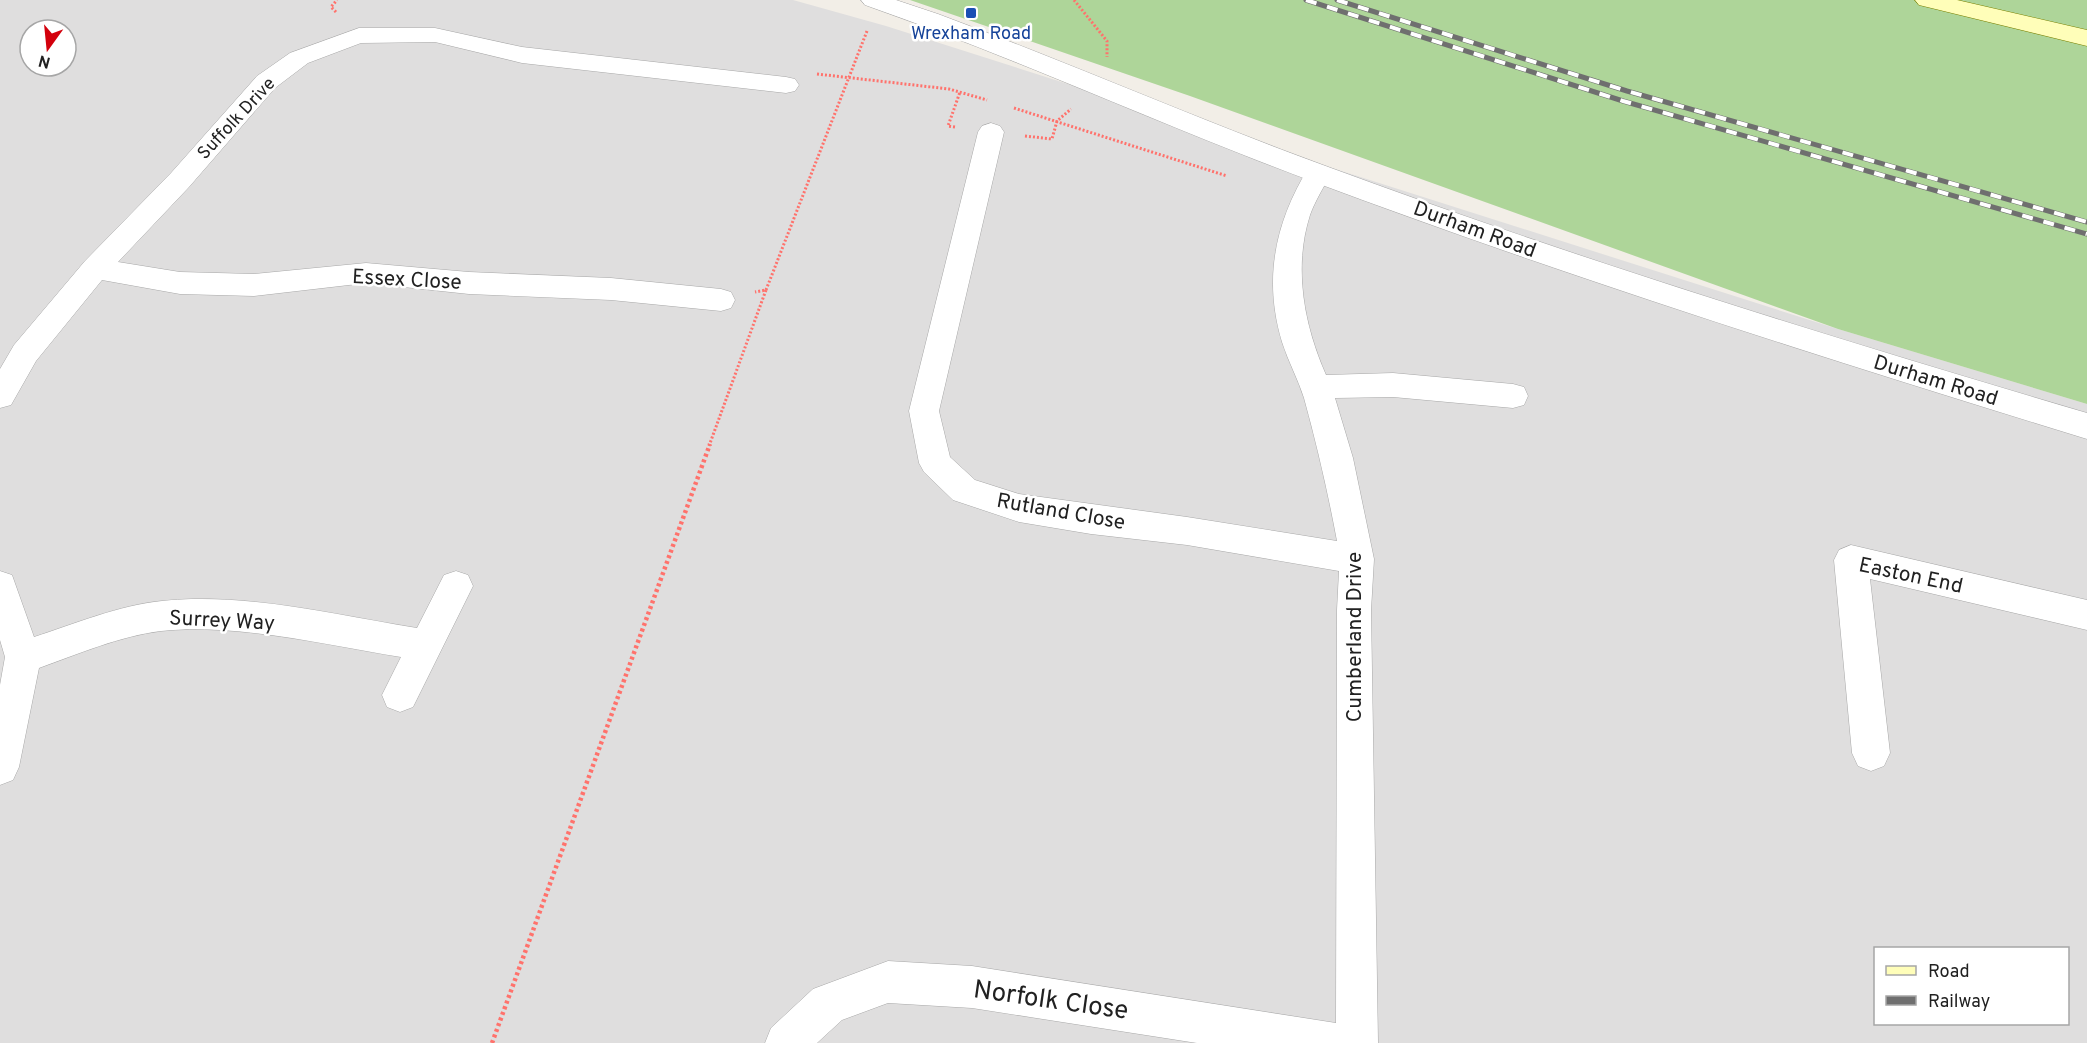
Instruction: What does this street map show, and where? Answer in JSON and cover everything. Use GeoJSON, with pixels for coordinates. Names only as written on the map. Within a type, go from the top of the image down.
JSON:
{"type":"FeatureCollection","features":[{"type":"Feature","properties":{"kind":"main road"},"geometry":{"type":"LineString","coordinates":[[1927,0],[2087,38]]}},
{"type":"Feature","properties":{"kind":"street","name":"Durham Road"},"geometry":{"type":"LineString","coordinates":[[876,1],[1318,173],[1567,262],[1784,333],[2087,426]]}},
{"type":"Feature","properties":{"kind":"street","name":"Suffolk Drive"},"geometry":{"type":"LineString","coordinates":[[0,396],[25,353],[95,268],[180,180],[266,82],[299,58],[359,36],[435,36],[522,54],[603,66],[786,85]]}},
{"type":"Feature","properties":{"kind":"street","name":"Rutland Close"},"geometry":{"type":"LineString","coordinates":[[991,132],[924,411],[935,463],[964,490],[1019,508],[1091,520],[1187,531],[1358,559]]}},
{"type":"Feature","properties":{"kind":"street","name":"Cumberland Drive"},"geometry":{"type":"LineString","coordinates":[[1318,173],[1297,214],[1289,247],[1288,297],[1297,342],[1316,387],[1337,458],[1358,559],[1354,610],[1357,1043]]}},
{"type":"Feature","properties":{"kind":"street","name":"Essex Close"},"geometry":{"type":"LineString","coordinates":[[95,268],[180,283],[254,285],[366,273],[470,283],[611,289],[721,300]]}},
{"type":"Feature","properties":{"kind":"street"},"geometry":{"type":"LineString","coordinates":[[1316,387],[1393,385],[1513,396]]}},
{"type":"Feature","properties":{"kind":"street","name":"Easton End"},"geometry":{"type":"LineString","coordinates":[[1872,753],[1851,560],[2087,615]]}},
{"type":"Feature","properties":{"kind":"street"},"geometry":{"type":"LineString","coordinates":[[0,586],[23,657],[0,767]]}},
{"type":"Feature","properties":{"kind":"street"},"geometry":{"type":"LineString","coordinates":[[400,695],[456,586]]}},
{"type":"Feature","properties":{"kind":"street","name":"Surrey Way"},"geometry":{"type":"LineString","coordinates":[[23,657],[97,632],[161,616],[237,616],[426,645]]}},
{"type":"Feature","properties":{"kind":"street","name":"Norfolk Close"},"geometry":{"type":"LineString","coordinates":[[786,1043],[828,1005],[888,982],[972,987],[1332,1043]]}},
{"type":"Feature","properties":{"kind":"path"},"geometry":{"type":"LineString","coordinates":[[991,132],[1052,139],[1057,121],[1099,86],[1107,68],[1107,41],[1074,0]]}},
{"type":"Feature","properties":{"kind":"path"},"geometry":{"type":"LineString","coordinates":[[492,1043],[766,290],[849,77],[876,1]]}},
{"type":"Feature","properties":{"kind":"path"},"geometry":{"type":"LineString","coordinates":[[849,77],[950,89],[992,101]]}},
{"type":"Feature","properties":{"kind":"path"},"geometry":{"type":"LineString","coordinates":[[1013,107],[1237,179]]}},
{"type":"Feature","properties":{"kind":"path"},"geometry":{"type":"LineString","coordinates":[[721,300],[766,290]]}},
{"type":"Feature","properties":{"kind":"shaded area"},"geometry":{"type":"Polygon","coordinates":[[[0,0],[793,0],[886,26],[1838,329],[2087,404],[2087,1043],[0,1043],[0,0]]]}},
{"type":"Feature","properties":{"kind":"green space"},"geometry":{"type":"Polygon","coordinates":[[[910,0],[2087,0],[2087,404],[1838,329],[1190,96],[910,0]]]}},
{"type":"Feature","properties":{"kind":"railway"},"geometry":{"type":"LineString","coordinates":[[1306,0],[1623,101],[2087,234]]}},
{"type":"Feature","properties":{"kind":"railway"},"geometry":{"type":"LineString","coordinates":[[1337,0],[1627,91],[2087,222]]}},
{"type":"Feature","properties":{"kind":"place","name":"Wrexham Road"},"geometry":{"type":"Point","coordinates":[971,13]}}]}
